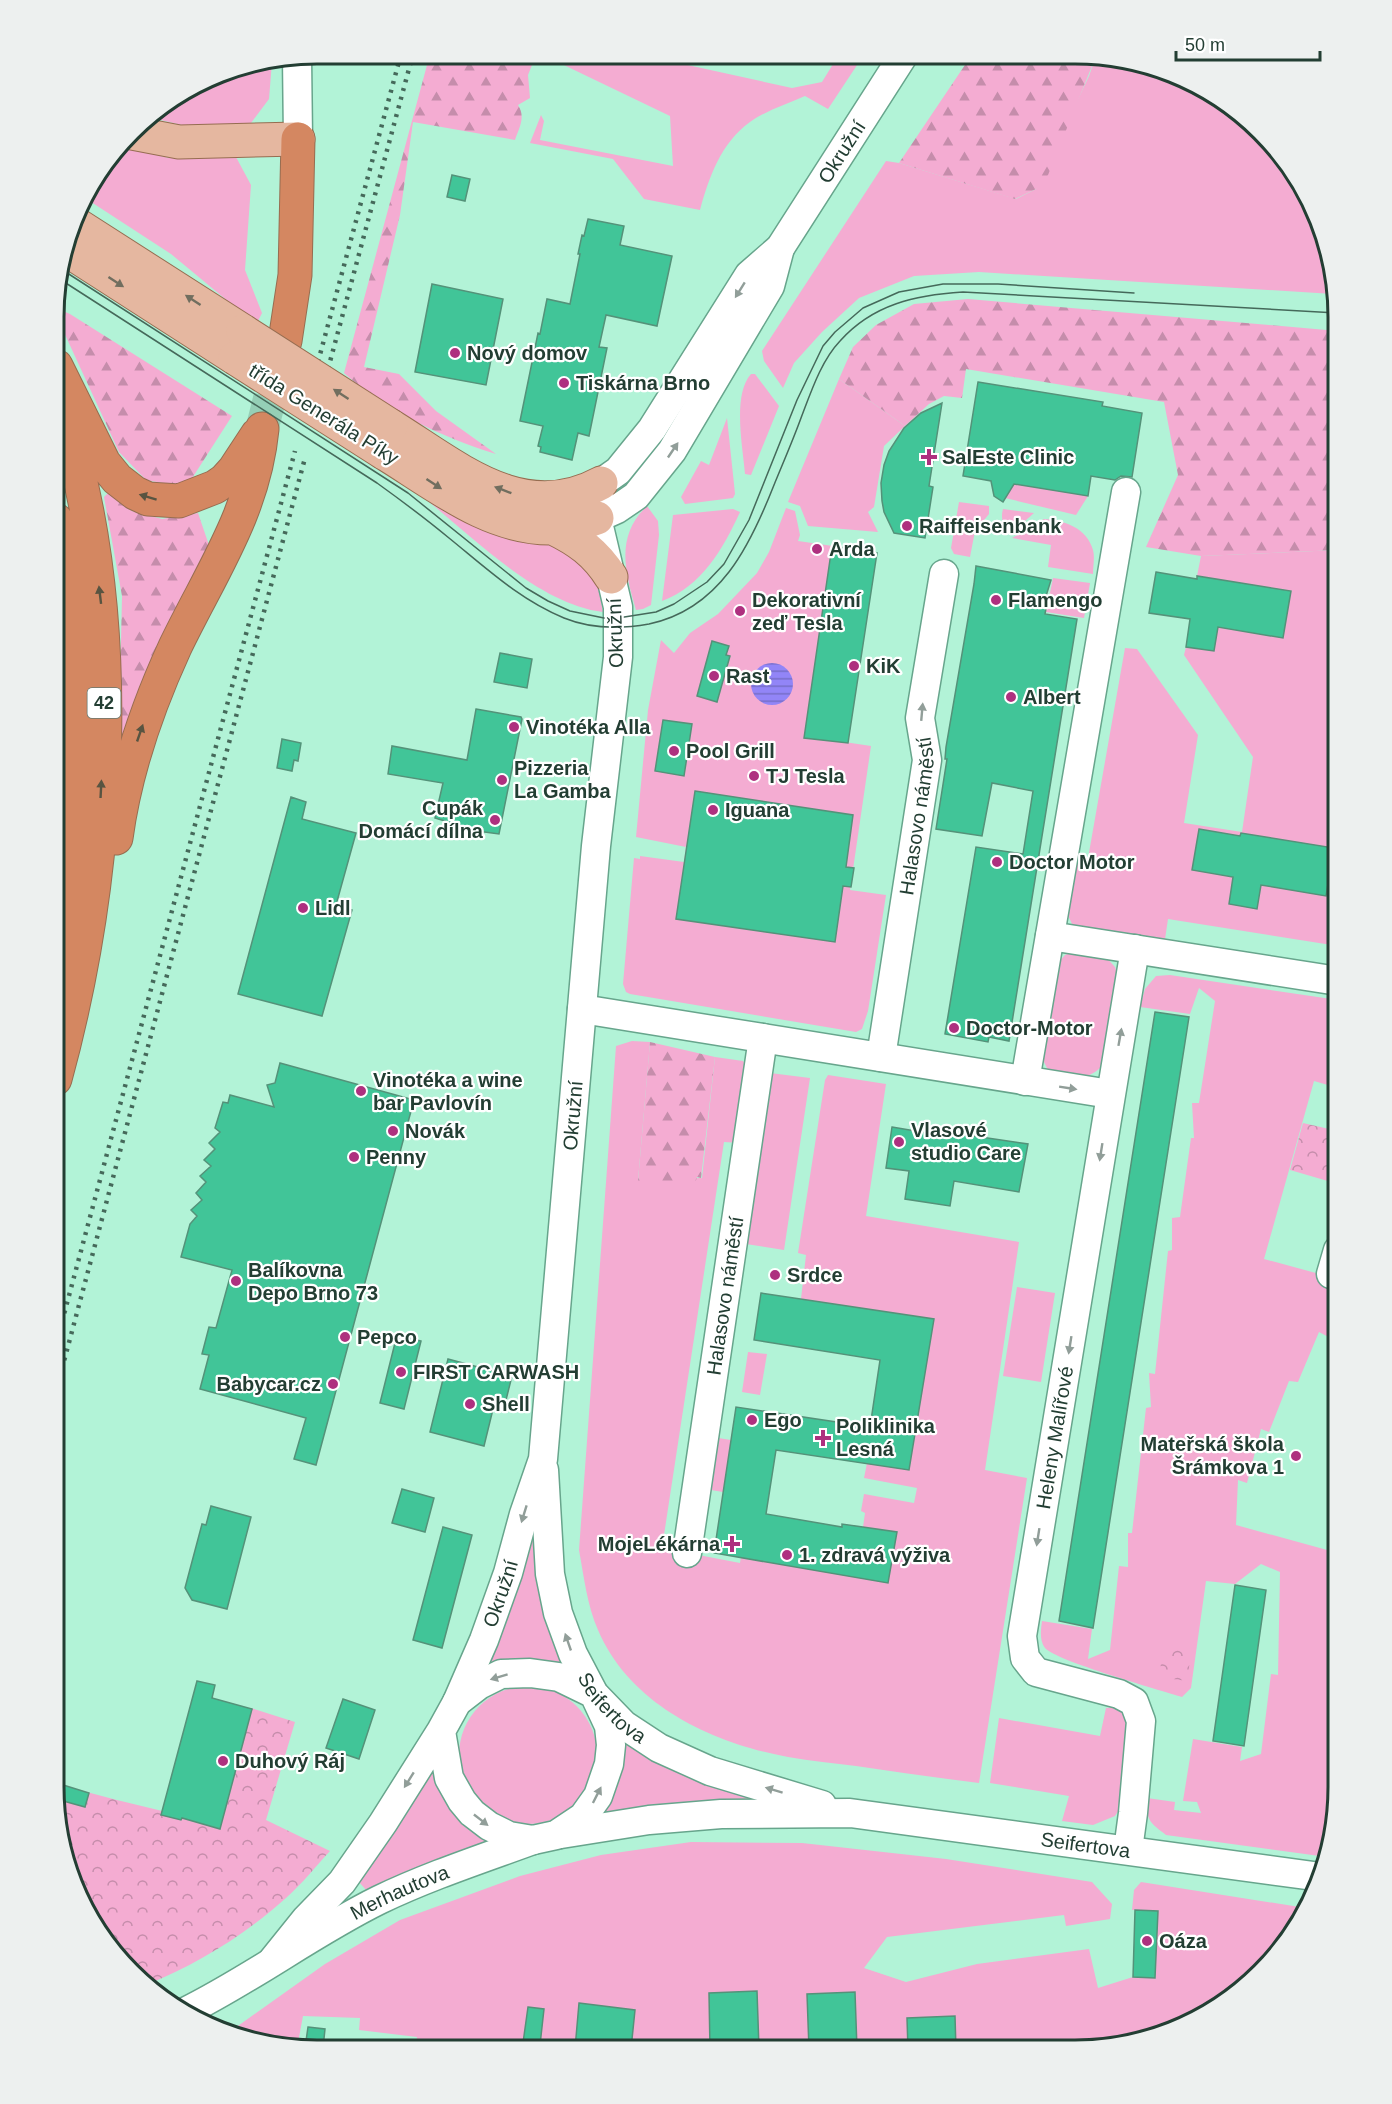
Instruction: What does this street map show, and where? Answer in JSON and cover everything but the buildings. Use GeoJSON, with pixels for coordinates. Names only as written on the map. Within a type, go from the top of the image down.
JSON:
{"type":"FeatureCollection","features":[{"type":"Feature","properties":{"kind":"highway"},"geometry":{"type":"LineString","coordinates":[[285,340],[295,274],[298,139]]}},
{"type":"Feature","properties":{"kind":"highway","name":"42"},"geometry":{"type":"LineString","coordinates":[[64,382],[104,463],[117,479],[135,493],[148,499],[179,501],[215,487],[234,470],[262,429],[259,458],[243,510],[175,648],[135,749],[95,948],[72,1014]]}},
{"type":"Feature","properties":{"kind":"highway","name":"42"},"geometry":{"type":"LineString","coordinates":[[64,421],[79,471],[94,547],[102,612],[104,665],[104,722],[97,849],[89,920],[72,1014],[64,1045]]}},
{"type":"Feature","properties":{"kind":"highway","name":"42"},"geometry":{"type":"LineString","coordinates":[[64,573],[70,612],[75,726],[74,790],[64,891]]}},
{"type":"Feature","properties":{"kind":"main road"},"geometry":{"type":"LineString","coordinates":[[142,135],[179,142],[298,139]]}},
{"type":"Feature","properties":{"kind":"main road","name":"třída Generála Píky"},"geometry":{"type":"LineString","coordinates":[[81,228],[239,344],[388,439],[468,505],[530,527],[557,513],[582,493],[601,483]]}},
{"type":"Feature","properties":{"kind":"main road","name":"třída Generála Píky"},"geometry":{"type":"LineString","coordinates":[[73,253],[239,344]]}},
{"type":"Feature","properties":{"kind":"main road"},"geometry":{"type":"LineString","coordinates":[[557,513],[597,557],[614,592]]}},
{"type":"Feature","properties":{"kind":"main road","name":"třída Generála Píky"},"geometry":{"type":"LineString","coordinates":[[557,513],[597,518]]}},
{"type":"Feature","properties":{"kind":"street","name":"Okružní"},"geometry":{"type":"LineString","coordinates":[[457,1702],[484,1640],[508,1573],[524,1514],[543,1459],[596,846],[619,646],[614,592],[597,518],[596,504],[601,483],[618,471],[652,429],[749,275],[780,248],[898,64]]}},
{"type":"Feature","properties":{"kind":"street"},"geometry":{"type":"LineString","coordinates":[[297,65],[298,139]]}},
{"type":"Feature","properties":{"kind":"street","name":"Okružní"},"geometry":{"type":"LineString","coordinates":[[597,518],[617,509],[636,496],[657,472],[682,436],[770,286],[780,248]]}},
{"type":"Feature","properties":{"kind":"street"},"geometry":{"type":"LineString","coordinates":[[1026,1081],[1126,492]]}},
{"type":"Feature","properties":{"kind":"street"},"geometry":{"type":"LineString","coordinates":[[614,592],[620,539],[636,496]]}},
{"type":"Feature","properties":{"kind":"street","name":"Halasovo náměstí"},"geometry":{"type":"LineString","coordinates":[[881,1057],[927,760],[920,718],[944,574]]}},
{"type":"Feature","properties":{"kind":"street"},"geometry":{"type":"LineString","coordinates":[[1050,936],[1328,979]]}},
{"type":"Feature","properties":{"kind":"street","name":"Heleny Malířové"},"geometry":{"type":"LineString","coordinates":[[1128,1850],[1141,1721],[1134,1702],[1119,1694],[1036,1672],[1025,1658],[1022,1636],[1135,949]]}},
{"type":"Feature","properties":{"kind":"street"},"geometry":{"type":"LineString","coordinates":[[582,1009],[1110,1094]]}},
{"type":"Feature","properties":{"kind":"street","name":"Halasovo náměstí"},"geometry":{"type":"LineString","coordinates":[[687,1553],[763,1038]]}},
{"type":"Feature","properties":{"kind":"street","name":"Seifertova"},"geometry":{"type":"LineString","coordinates":[[543,1459],[550,1574],[558,1612],[573,1654],[594,1694],[624,1725],[659,1748],[710,1771],[850,1813]]}},
{"type":"Feature","properties":{"kind":"street"},"geometry":{"type":"LineString","coordinates":[[530,1673],[559,1677],[594,1694],[609,1726],[611,1745],[609,1764],[598,1796],[583,1817],[544,1837],[509,1836],[489,1827],[472,1813],[449,1778],[441,1731],[457,1702],[479,1684],[501,1674],[530,1673]]}},
{"type":"Feature","properties":{"kind":"street","name":"Merhautova"},"geometry":{"type":"LineString","coordinates":[[273,1960],[306,1919],[342,1882],[383,1823],[441,1731]]}},
{"type":"Feature","properties":{"kind":"street","name":"Seifertova"},"geometry":{"type":"LineString","coordinates":[[544,1837],[649,1820],[721,1814],[850,1813],[1311,1876]]}},
{"type":"Feature","properties":{"kind":"street","name":"Merhautova"},"geometry":{"type":"LineString","coordinates":[[194,2007],[379,1900],[449,1869],[544,1837]]}},
{"type":"Feature","properties":{"kind":"green space"},"geometry":{"type":"Polygon","coordinates":[[[427,64],[532,64],[528,75],[530,98],[518,105],[522,118],[515,140],[413,122],[400,215],[364,367],[399,374],[436,411],[496,454],[455,440],[396,411],[344,373],[427,64]]]}},
{"type":"Feature","properties":{"kind":"green space"},"geometry":{"type":"Polygon","coordinates":[[[562,64],[683,64],[792,88],[822,82],[833,64],[858,64],[828,109],[805,96],[762,114],[740,130],[724,150],[718,162],[700,210],[644,199],[613,159],[530,143],[541,115],[544,121],[540,140],[673,166],[670,116],[562,64]]]}},
{"type":"Feature","properties":{"kind":"green space"},"geometry":{"type":"Polygon","coordinates":[[[966,64],[1092,65],[1048,175],[1036,189],[1015,199],[899,163],[966,64]]]}},
{"type":"Feature","properties":{"kind":"green space"},"geometry":{"type":"Polygon","coordinates":[[[1093,65],[1124,69],[1172,84],[1215,107],[1254,138],[1285,177],[1308,220],[1323,268],[1326,294],[979,272],[914,276],[859,298],[822,332],[794,363],[783,388],[764,361],[762,351],[886,161],[1016,199],[1036,189],[1093,65]]]}},
{"type":"Feature","properties":{"kind":"green space"},"geometry":{"type":"Polygon","coordinates":[[[271,69],[269,99],[251,123],[186,126],[160,120],[191,98],[220,84],[271,69]]]}},
{"type":"Feature","properties":{"kind":"green space"},"geometry":{"type":"Polygon","coordinates":[[[130,148],[169,158],[236,157],[251,185],[245,270],[262,313],[257,323],[171,254],[92,203],[107,177],[130,148]]]}},
{"type":"Feature","properties":{"kind":"green space"},"geometry":{"type":"Polygon","coordinates":[[[968,299],[1328,330],[1328,550],[1201,556],[1146,547],[1178,475],[1164,402],[966,369],[962,398],[944,396],[929,404],[905,426],[839,379],[853,347],[876,325],[914,304],[968,299]]]}},
{"type":"Feature","properties":{"kind":"green space"},"geometry":{"type":"Polygon","coordinates":[[[64,312],[232,416],[189,483],[178,486],[146,480],[119,452],[64,332],[64,312]]]}},
{"type":"Feature","properties":{"kind":"green space"},"geometry":{"type":"Polygon","coordinates":[[[751,374],[755,374],[779,406],[751,475],[745,474],[740,408],[745,383],[751,374]]]}},
{"type":"Feature","properties":{"kind":"green space"},"geometry":{"type":"Polygon","coordinates":[[[839,379],[905,426],[884,446],[874,507],[868,512],[878,532],[808,526],[800,506],[788,502],[839,379]]]}},
{"type":"Feature","properties":{"kind":"green space"},"geometry":{"type":"Polygon","coordinates":[[[727,418],[735,494],[733,498],[685,504],[681,497],[701,461],[709,465],[727,418]]]}},
{"type":"Feature","properties":{"kind":"green space"},"geometry":{"type":"Polygon","coordinates":[[[1008,483],[1088,496],[1076,515],[1005,498],[1008,483]]]}},
{"type":"Feature","properties":{"kind":"green space"},"geometry":{"type":"Polygon","coordinates":[[[108,493],[132,511],[162,519],[198,513],[212,554],[126,736],[119,733],[122,596],[104,497],[108,493]]]}},
{"type":"Feature","properties":{"kind":"green space"},"geometry":{"type":"Polygon","coordinates":[[[423,497],[561,542],[594,565],[603,612],[554,596],[531,583],[485,549],[423,497]]]}},
{"type":"Feature","properties":{"kind":"green space"},"geometry":{"type":"Polygon","coordinates":[[[959,502],[989,506],[989,514],[975,531],[970,557],[954,554],[951,548],[959,502]]]}},
{"type":"Feature","properties":{"kind":"green space"},"geometry":{"type":"Polygon","coordinates":[[[647,506],[658,521],[659,535],[651,605],[636,610],[625,555],[630,530],[647,506]]]}},
{"type":"Feature","properties":{"kind":"green space","name":"TJ Tesla"},"geometry":{"type":"Polygon","coordinates":[[[786,508],[795,511],[800,535],[798,541],[847,548],[818,738],[871,746],[850,890],[886,895],[868,1011],[862,1029],[856,1032],[630,994],[626,992],[623,984],[634,858],[640,859],[640,856],[684,862],[686,847],[636,837],[648,710],[661,640],[674,653],[690,633],[718,614],[757,573],[769,552],[786,508]]]}},
{"type":"Feature","properties":{"kind":"green space"},"geometry":{"type":"Polygon","coordinates":[[[733,509],[740,512],[710,565],[689,586],[662,601],[673,515],[733,509]]]}},
{"type":"Feature","properties":{"kind":"green space"},"geometry":{"type":"Polygon","coordinates":[[[1003,509],[1034,513],[1017,526],[1005,528],[1002,518],[1003,509]]]}},
{"type":"Feature","properties":{"kind":"green space"},"geometry":{"type":"Polygon","coordinates":[[[1044,519],[1067,523],[1086,536],[1094,553],[1093,574],[1048,567],[1051,545],[1012,538],[1044,519]]]}},
{"type":"Feature","properties":{"kind":"green space"},"geometry":{"type":"Polygon","coordinates":[[[1328,550],[1328,944],[1168,919],[1164,946],[1073,926],[1064,907],[1073,862],[1087,864],[1125,648],[1137,649],[1198,735],[1184,823],[1242,832],[1253,757],[1184,655],[1186,647],[1214,651],[1218,627],[1283,638],[1291,591],[1197,576],[1201,556],[1328,550]]]}},
{"type":"Feature","properties":{"kind":"green space"},"geometry":{"type":"Polygon","coordinates":[[[1053,578],[1090,583],[1084,618],[1046,612],[1053,578]]]}},
{"type":"Feature","properties":{"kind":"green space"},"geometry":{"type":"Polygon","coordinates":[[[1072,952],[1104,955],[1115,967],[1118,976],[1102,1066],[1083,1077],[1049,1072],[1043,1060],[1056,965],[1065,955],[1072,952]]]}},
{"type":"Feature","properties":{"kind":"green space"},"geometry":{"type":"Polygon","coordinates":[[[1170,975],[1328,999],[1328,1085],[1314,1081],[1264,1259],[1328,1276],[1328,1337],[1319,1332],[1298,1382],[1289,1381],[1269,1432],[1261,1429],[1247,1483],[1238,1480],[1236,1525],[1328,1550],[1328,1787],[1323,1836],[1318,1856],[1166,1835],[1152,1823],[1147,1811],[1147,1798],[1175,1802],[1174,1810],[1201,1813],[1197,1802],[1183,1801],[1193,1739],[1242,1747],[1240,1761],[1261,1754],[1271,1674],[1278,1675],[1280,1572],[1261,1564],[1235,1584],[1206,1581],[1191,1688],[1182,1697],[1109,1675],[1053,1654],[1045,1648],[1041,1638],[1042,1621],[1092,1629],[1088,1659],[1110,1650],[1119,1566],[1128,1567],[1128,1533],[1132,1533],[1146,1408],[1151,1407],[1149,1373],[1155,1374],[1168,1251],[1172,1250],[1172,1218],[1180,1217],[1191,1138],[1194,1138],[1192,1103],[1199,1103],[1215,1001],[1199,988],[1190,1014],[1140,1007],[1145,989],[1156,976],[1170,975]]]}},
{"type":"Feature","properties":{"kind":"green space"},"geometry":{"type":"Polygon","coordinates":[[[632,1041],[650,1042],[638,1180],[702,1178],[715,1057],[743,1061],[748,1069],[740,1143],[724,1142],[662,1548],[740,1563],[741,1557],[888,1583],[897,1533],[863,1527],[865,1513],[861,1511],[864,1494],[914,1503],[917,1488],[864,1478],[867,1463],[909,1470],[934,1319],[801,1299],[806,1255],[798,1253],[825,1080],[828,1075],[886,1084],[866,1216],[1019,1242],[985,1470],[1027,1478],[979,1783],[788,1757],[731,1742],[676,1716],[652,1699],[630,1680],[612,1656],[598,1630],[588,1601],[579,1550],[616,1046],[632,1041]]]}},
{"type":"Feature","properties":{"kind":"green space"},"geometry":{"type":"Polygon","coordinates":[[[650,1042],[715,1057],[701,1178],[697,1177],[694,1187],[638,1181],[650,1042]]]}},
{"type":"Feature","properties":{"kind":"green space"},"geometry":{"type":"Polygon","coordinates":[[[770,1073],[810,1078],[784,1250],[746,1244],[770,1073]]]}},
{"type":"Feature","properties":{"kind":"green space"},"geometry":{"type":"Polygon","coordinates":[[[1303,1123],[1328,1129],[1328,1181],[1290,1170],[1303,1123]]]}},
{"type":"Feature","properties":{"kind":"green space"},"geometry":{"type":"Polygon","coordinates":[[[1017,1287],[1055,1293],[1041,1382],[1003,1376],[1017,1287]]]}},
{"type":"Feature","properties":{"kind":"green space"},"geometry":{"type":"Polygon","coordinates":[[[748,1352],[767,1354],[760,1395],[742,1392],[748,1352]]]}},
{"type":"Feature","properties":{"kind":"green space"},"geometry":{"type":"Polygon","coordinates":[[[712,1437],[731,1440],[723,1492],[705,1489],[712,1437]]]}},
{"type":"Feature","properties":{"kind":"green space"},"geometry":{"type":"Polygon","coordinates":[[[531,1516],[567,1666],[489,1667],[485,1657],[531,1516]]]}},
{"type":"Feature","properties":{"kind":"green space"},"geometry":{"type":"Polygon","coordinates":[[[1164,1643],[1192,1647],[1187,1681],[1159,1677],[1164,1643]]]}},
{"type":"Feature","properties":{"kind":"green space"},"geometry":{"type":"Polygon","coordinates":[[[528,1686],[555,1691],[567,1697],[577,1706],[586,1716],[592,1728],[597,1755],[592,1782],[586,1794],[577,1804],[567,1813],[555,1819],[528,1824],[501,1819],[489,1813],[479,1804],[470,1794],[464,1782],[459,1755],[464,1728],[470,1716],[479,1706],[489,1697],[501,1691],[528,1686]]]}},
{"type":"Feature","properties":{"kind":"green space"},"geometry":{"type":"Polygon","coordinates":[[[1116,1707],[1124,1716],[1129,1733],[1124,1802],[1115,1816],[1093,1825],[1062,1821],[1069,1796],[990,1783],[999,1718],[1100,1736],[1106,1708],[1116,1707]]]}},
{"type":"Feature","properties":{"kind":"green space"},"geometry":{"type":"Polygon","coordinates":[[[251,1708],[295,1722],[266,1820],[330,1851],[292,1893],[254,1924],[220,1948],[156,1981],[138,1966],[117,1941],[91,1899],[78,1868],[69,1836],[64,1786],[219,1825],[251,1708]]]}},
{"type":"Feature","properties":{"kind":"green space"},"geometry":{"type":"Polygon","coordinates":[[[623,1738],[746,1790],[758,1801],[604,1818],[600,1812],[623,1738]]]}},
{"type":"Feature","properties":{"kind":"green space"},"geometry":{"type":"Polygon","coordinates":[[[434,1769],[494,1840],[367,1891],[359,1882],[434,1769]]]}},
{"type":"Feature","properties":{"kind":"green space"},"geometry":{"type":"Polygon","coordinates":[[[691,1842],[802,1843],[946,1859],[1092,1882],[1112,1904],[1110,1919],[1066,1926],[1064,1915],[887,1937],[864,1968],[906,1982],[977,1964],[1089,1949],[1098,1988],[1133,1977],[1155,1978],[1158,1911],[1132,1910],[1134,1890],[1141,1882],[1297,1907],[1275,1941],[1254,1966],[1201,2006],[1172,2020],[1140,2031],[1091,2039],[417,2040],[417,2037],[359,2030],[360,2018],[303,2016],[299,2039],[268,2035],[237,2026],[325,1964],[400,1920],[520,1876],[601,1855],[691,1842]]]}},
{"type":"Feature","properties":{"kind":"shaded area"},"geometry":{"type":"Polygon","coordinates":[[[772,663],[780,664],[787,669],[792,676],[792,692],[787,699],[780,704],[772,705],[764,704],[757,699],[752,692],[751,684],[752,676],[757,669],[764,664],[772,663]]]}},
{"type":"Feature","properties":{"kind":"tunnel"},"geometry":{"type":"LineString","coordinates":[[262,429],[280,357]]}},
{"type":"Feature","properties":{"kind":"tram line"},"geometry":{"type":"LineString","coordinates":[[68,274],[408,493],[526,588],[570,611],[604,618],[656,612],[674,604],[707,582],[724,564],[749,520],[797,400],[823,346],[835,332],[863,308],[899,292],[943,284],[998,284],[1134,293]]}},
{"type":"Feature","properties":{"kind":"tram line"},"geometry":{"type":"LineString","coordinates":[[67,284],[377,483],[533,602],[574,622],[606,627],[649,624],[674,616],[695,605],[729,572],[743,552],[765,508],[813,387],[827,358],[853,328],[881,310],[912,299],[963,292],[1328,312]]}},
{"type":"Feature","properties":{"kind":"railway"},"geometry":{"type":"LineString","coordinates":[[318,362],[398,64]]}},
{"type":"Feature","properties":{"kind":"railway"},"geometry":{"type":"LineString","coordinates":[[328,369],[410,64]]}},
{"type":"Feature","properties":{"kind":"railway"},"geometry":{"type":"LineString","coordinates":[[64,1314],[295,451]]}},
{"type":"Feature","properties":{"kind":"railway"},"geometry":{"type":"LineString","coordinates":[[64,1361],[305,458]]}},
{"type":"Feature","properties":{"kind":"place","name":"Nový domov"},"geometry":{"type":"Point","coordinates":[455,353]}},
{"type":"Feature","properties":{"kind":"place","name":"Tiskárna Brno"},"geometry":{"type":"Point","coordinates":[564,383]}},
{"type":"Feature","properties":{"kind":"place","name":"SalEste Clinic"},"geometry":{"type":"Point","coordinates":[929,457]}},
{"type":"Feature","properties":{"kind":"place","name":"Raiffeisenbank"},"geometry":{"type":"Point","coordinates":[907,526]}},
{"type":"Feature","properties":{"kind":"place","name":"Arda"},"geometry":{"type":"Point","coordinates":[817,549]}},
{"type":"Feature","properties":{"kind":"place","name":"Flamengo"},"geometry":{"type":"Point","coordinates":[996,600]}},
{"type":"Feature","properties":{"kind":"place","name":"Dekorativní zeď Tesla"},"geometry":{"type":"Point","coordinates":[740,611]}},
{"type":"Feature","properties":{"kind":"place","name":"KiK"},"geometry":{"type":"Point","coordinates":[854,666]}},
{"type":"Feature","properties":{"kind":"place","name":"Rast"},"geometry":{"type":"Point","coordinates":[714,676]}},
{"type":"Feature","properties":{"kind":"place","name":"Albert"},"geometry":{"type":"Point","coordinates":[1011,697]}},
{"type":"Feature","properties":{"kind":"place","name":"Vinotéka Alla"},"geometry":{"type":"Point","coordinates":[514,727]}},
{"type":"Feature","properties":{"kind":"place","name":"Pool Grill"},"geometry":{"type":"Point","coordinates":[674,751]}},
{"type":"Feature","properties":{"kind":"place","name":"TJ Tesla"},"geometry":{"type":"Point","coordinates":[754,776]}},
{"type":"Feature","properties":{"kind":"place","name":"Pizzeria La Gamba"},"geometry":{"type":"Point","coordinates":[502,780]}},
{"type":"Feature","properties":{"kind":"place","name":"Iguana"},"geometry":{"type":"Point","coordinates":[713,810]}},
{"type":"Feature","properties":{"kind":"place","name":"Cupák Domácí dílna"},"geometry":{"type":"Point","coordinates":[495,820]}},
{"type":"Feature","properties":{"kind":"place","name":"Doctor Motor"},"geometry":{"type":"Point","coordinates":[997,862]}},
{"type":"Feature","properties":{"kind":"place","name":"Lidl"},"geometry":{"type":"Point","coordinates":[303,908]}},
{"type":"Feature","properties":{"kind":"place","name":"Doctor-Motor"},"geometry":{"type":"Point","coordinates":[954,1028]}},
{"type":"Feature","properties":{"kind":"place","name":"Vinotéka a wine bar Pavlovín"},"geometry":{"type":"Point","coordinates":[361,1091]}},
{"type":"Feature","properties":{"kind":"place","name":"Novák"},"geometry":{"type":"Point","coordinates":[393,1131]}},
{"type":"Feature","properties":{"kind":"place","name":"Vlasové studio Care"},"geometry":{"type":"Point","coordinates":[899,1142]}},
{"type":"Feature","properties":{"kind":"place","name":"Penny"},"geometry":{"type":"Point","coordinates":[354,1157]}},
{"type":"Feature","properties":{"kind":"place","name":"Srdce"},"geometry":{"type":"Point","coordinates":[775,1275]}},
{"type":"Feature","properties":{"kind":"place","name":"Balíkovna Depo Brno 73"},"geometry":{"type":"Point","coordinates":[236,1281]}},
{"type":"Feature","properties":{"kind":"place","name":"Pepco"},"geometry":{"type":"Point","coordinates":[345,1337]}},
{"type":"Feature","properties":{"kind":"place","name":"FIRST CARWASH"},"geometry":{"type":"Point","coordinates":[401,1372]}},
{"type":"Feature","properties":{"kind":"place","name":"Babycar.cz"},"geometry":{"type":"Point","coordinates":[333,1384]}},
{"type":"Feature","properties":{"kind":"place","name":"Shell"},"geometry":{"type":"Point","coordinates":[470,1404]}},
{"type":"Feature","properties":{"kind":"place","name":"Ego"},"geometry":{"type":"Point","coordinates":[752,1420]}},
{"type":"Feature","properties":{"kind":"place","name":"Poliklinika Lesná"},"geometry":{"type":"Point","coordinates":[823,1438]}},
{"type":"Feature","properties":{"kind":"place","name":"Mateřská škola Šrámkova 1"},"geometry":{"type":"Point","coordinates":[1296,1456]}},
{"type":"Feature","properties":{"kind":"place","name":"MojeLékárna"},"geometry":{"type":"Point","coordinates":[732,1544]}},
{"type":"Feature","properties":{"kind":"place","name":"1. zdravá výživa"},"geometry":{"type":"Point","coordinates":[787,1555]}},
{"type":"Feature","properties":{"kind":"place","name":"Duhový Ráj"},"geometry":{"type":"Point","coordinates":[223,1761]}},
{"type":"Feature","properties":{"kind":"place","name":"Oáza"},"geometry":{"type":"Point","coordinates":[1147,1941]}}]}
